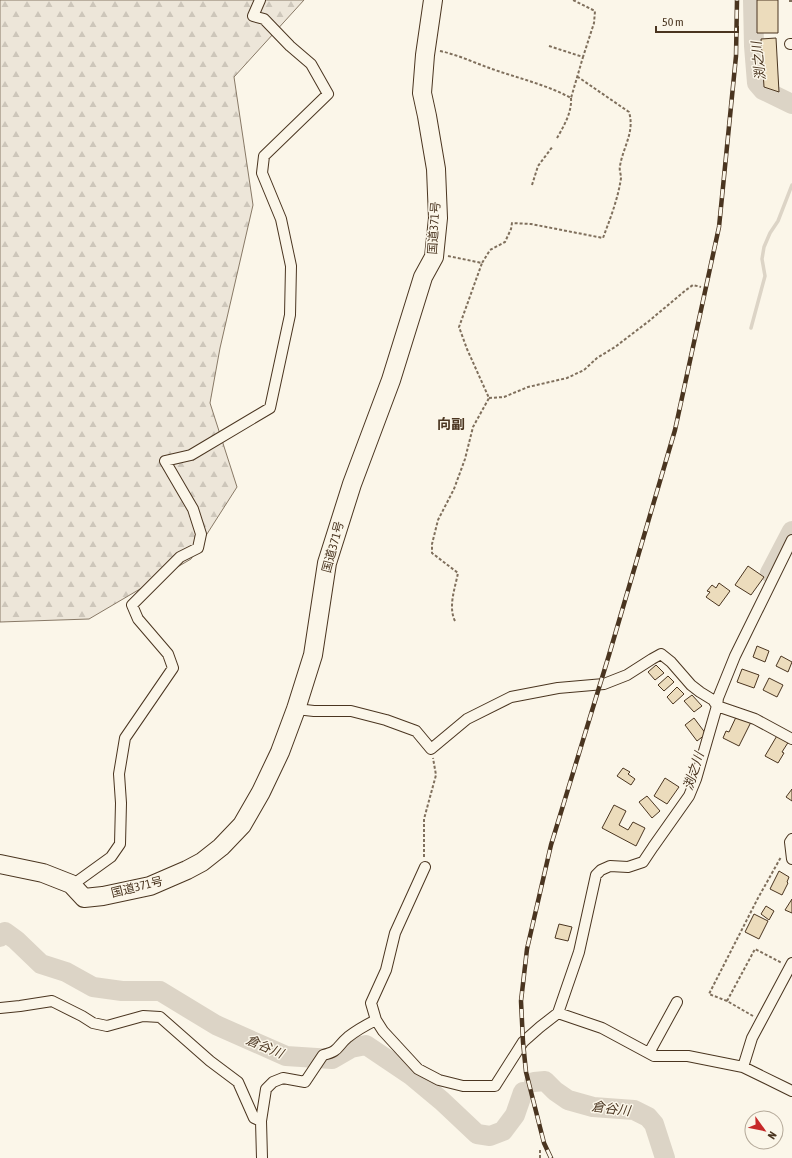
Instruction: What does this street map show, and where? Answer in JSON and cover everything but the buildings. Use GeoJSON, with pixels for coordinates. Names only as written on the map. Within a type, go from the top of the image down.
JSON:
{"type":"FeatureCollection","features":[{"type":"Feature","properties":{"kind":"highway","name":"国道371号"},"geometry":{"type":"LineString","coordinates":[[0,864],[43,873],[71,884],[84,898],[103,896],[150,886],[202,862],[221,847],[242,825],[261,792],[280,752],[296,709],[313,655],[327,563],[352,484],[391,380],[423,277],[434,257],[438,218],[436,170],[422,94],[425,49],[433,0]]}},
{"type":"Feature","properties":{"kind":"street"},"geometry":{"type":"LineString","coordinates":[[71,884],[75,883],[96,869],[111,857],[120,844],[121,803],[119,774],[124,738],[173,668],[168,654],[138,619],[132,605],[180,557],[198,548],[201,534],[193,509],[165,461],[191,455],[270,408],[290,315],[291,266],[281,219],[262,173],[264,156],[328,94],[311,64],[290,46],[264,19],[253,16],[260,0]]}},
{"type":"Feature","properties":{"kind":"street"},"geometry":{"type":"LineString","coordinates":[[425,867],[395,933],[386,970],[371,1003],[376,1020],[383,1031],[418,1069],[439,1080],[463,1086],[495,1086],[522,1042],[558,1013],[579,952],[596,875],[601,870],[610,866],[628,867],[643,862],[689,796],[696,779],[718,698],[735,656],[792,540]]}},
{"type":"Feature","properties":{"kind":"street"},"geometry":{"type":"LineString","coordinates":[[296,709],[314,712],[351,711],[386,720],[416,731],[431,749],[467,719],[511,697],[558,688],[604,684],[627,676],[661,654],[671,662],[700,692],[713,700],[717,706],[755,719],[792,740]]}},
{"type":"Feature","properties":{"kind":"street"},"geometry":{"type":"LineString","coordinates":[[791,841],[792,859]]}},
{"type":"Feature","properties":{"kind":"street"},"geometry":{"type":"LineString","coordinates":[[743,1067],[752,1038],[791,965]]}},
{"type":"Feature","properties":{"kind":"street"},"geometry":{"type":"LineString","coordinates":[[0,1008],[52,1001],[93,1023],[107,1026],[143,1016],[160,1017],[210,1061],[238,1082],[254,1118],[261,1121]]}},
{"type":"Feature","properties":{"kind":"street"},"geometry":{"type":"LineString","coordinates":[[649,1053],[677,1002]]}},
{"type":"Feature","properties":{"kind":"street"},"geometry":{"type":"LineString","coordinates":[[558,1013],[602,1028],[654,1056],[688,1056],[743,1067],[792,1091]]}},
{"type":"Feature","properties":{"kind":"street"},"geometry":{"type":"LineString","coordinates":[[262,1158],[261,1121],[266,1089],[273,1082],[283,1078],[305,1082],[323,1055],[334,1052],[346,1039],[376,1020]]}},
{"type":"Feature","properties":{"kind":"path"},"geometry":{"type":"LineString","coordinates":[[556,138],[564,127],[571,104],[571,98],[594,23],[595,12],[573,0]]}},
{"type":"Feature","properties":{"kind":"path"},"geometry":{"type":"LineString","coordinates":[[549,46],[583,57]]}},
{"type":"Feature","properties":{"kind":"path"},"geometry":{"type":"LineString","coordinates":[[425,49],[445,52],[465,58],[495,70],[555,90],[571,98]]}},
{"type":"Feature","properties":{"kind":"path"},"geometry":{"type":"LineString","coordinates":[[489,398],[467,349],[460,327],[482,263],[490,250],[505,242],[512,223],[531,224],[603,238],[617,197],[621,176],[620,167],[629,135],[631,120],[629,112],[578,77]]}},
{"type":"Feature","properties":{"kind":"path"},"geometry":{"type":"LineString","coordinates":[[532,185],[538,166],[553,146]]}},
{"type":"Feature","properties":{"kind":"path"},"geometry":{"type":"LineString","coordinates":[[434,257],[452,256],[482,263]]}},
{"type":"Feature","properties":{"kind":"path"},"geometry":{"type":"LineString","coordinates":[[489,398],[504,397],[528,387],[567,378],[584,370],[597,358],[615,347],[693,285],[701,287]]}},
{"type":"Feature","properties":{"kind":"path"},"geometry":{"type":"LineString","coordinates":[[455,621],[452,616],[452,601],[458,573],[432,553],[432,544],[438,520],[454,489],[465,459],[473,427],[489,398]]}},
{"type":"Feature","properties":{"kind":"path"},"geometry":{"type":"LineString","coordinates":[[425,867],[424,819],[436,775],[431,749]]}},
{"type":"Feature","properties":{"kind":"path"},"geometry":{"type":"LineString","coordinates":[[761,1020],[727,1001],[709,994],[758,898],[791,841]]}},
{"type":"Feature","properties":{"kind":"path"},"geometry":{"type":"LineString","coordinates":[[727,1001],[755,949],[791,965]]}},
{"type":"Feature","properties":{"kind":"path"},"geometry":{"type":"LineString","coordinates":[[540,1148],[540,1158]]}},
{"type":"Feature","properties":{"kind":"green space"},"geometry":{"type":"Polygon","coordinates":[[[0,0],[304,0],[234,77],[253,205],[220,348],[210,403],[237,487],[191,559],[89,619],[0,622],[0,0]]]}},
{"type":"Feature","properties":{"kind":"waterway","name":"渕之川"},"geometry":{"type":"LineString","coordinates":[[753,0],[754,46],[757,83],[763,90],[792,104]]}},
{"type":"Feature","properties":{"kind":"waterway"},"geometry":{"type":"LineString","coordinates":[[751,328],[765,276],[762,259],[764,247],[770,233],[778,221],[792,185]]}},
{"type":"Feature","properties":{"kind":"waterway","name":"渕之川"},"geometry":{"type":"LineString","coordinates":[[770,573],[792,531]]}},
{"type":"Feature","properties":{"kind":"waterway","name":"倉谷川"},"geometry":{"type":"LineString","coordinates":[[0,937],[5,932],[16,940],[41,964],[66,972],[93,987],[122,991],[160,991],[216,1025],[286,1056],[332,1059],[351,1048],[366,1045],[412,1076],[442,1101],[477,1134],[490,1136],[503,1131],[515,1115],[523,1092]]}},
{"type":"Feature","properties":{"kind":"waterway","name":"倉谷川"},"geometry":{"type":"LineString","coordinates":[[534,1082],[545,1081],[555,1091],[568,1100],[593,1107],[634,1110],[648,1117],[654,1124],[665,1158]]}},
{"type":"Feature","properties":{"kind":"railway"},"geometry":{"type":"LineString","coordinates":[[551,1158],[544,1143],[526,1072],[521,1001],[527,949],[551,845],[675,430],[719,227],[736,56],[737,0]]}},
{"type":"Feature","properties":{"kind":"district","name":"向副"},"geometry":{"type":"Point","coordinates":[451,424]}}]}
